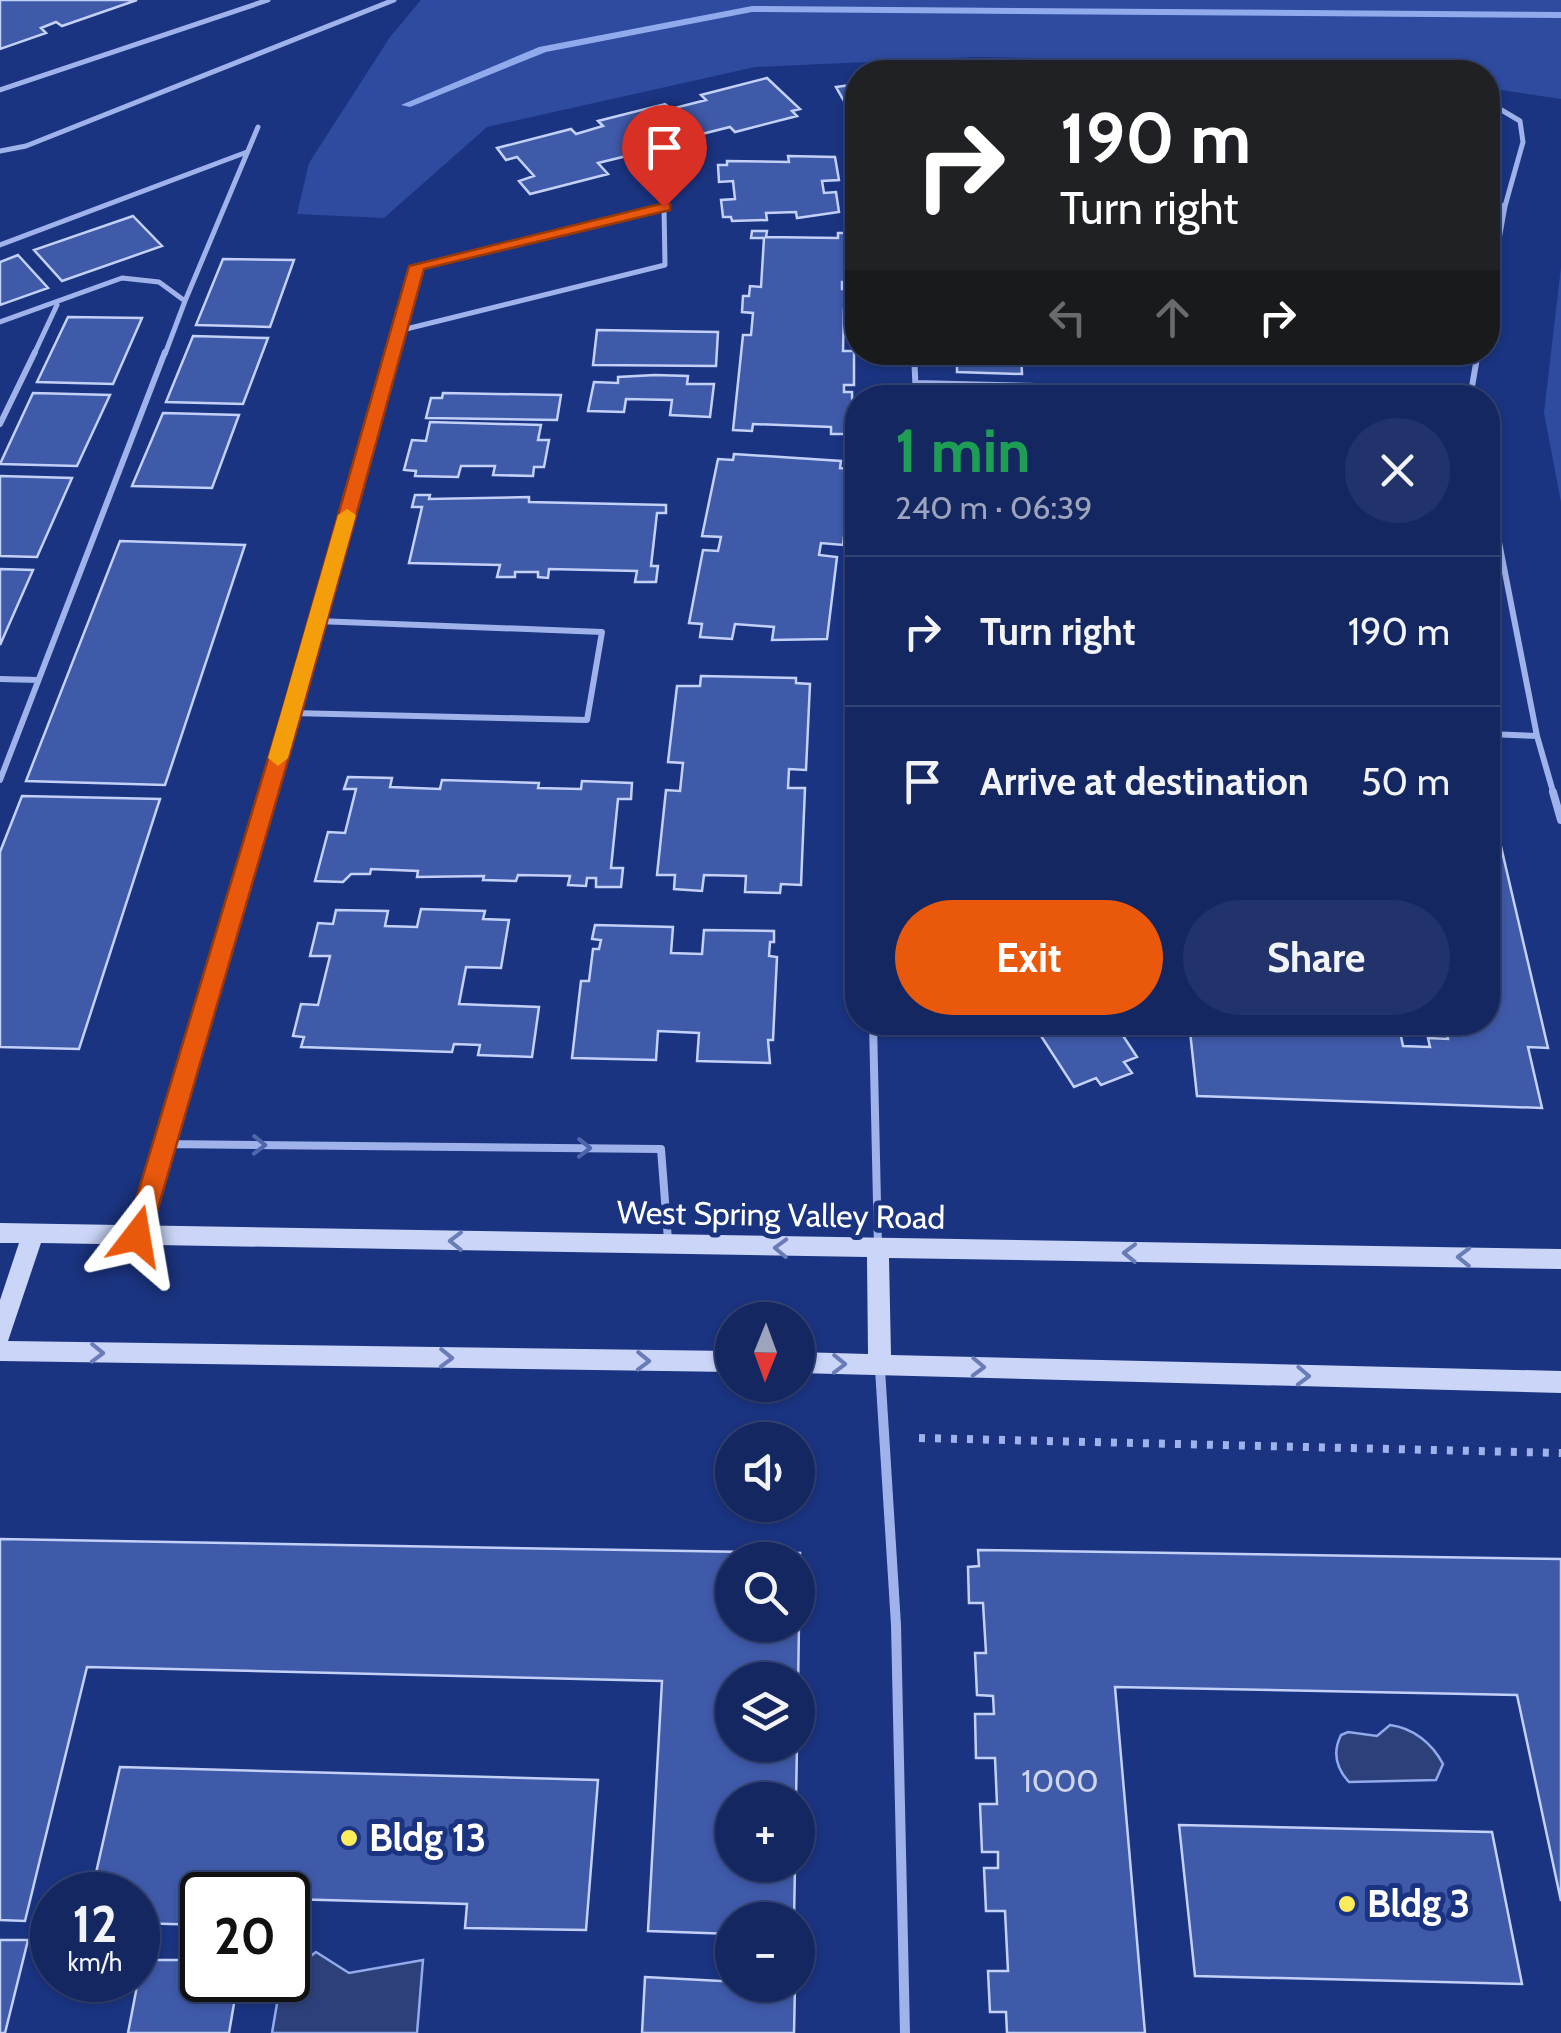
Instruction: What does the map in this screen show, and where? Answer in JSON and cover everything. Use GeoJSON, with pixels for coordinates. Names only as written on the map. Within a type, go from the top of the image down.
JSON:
{"type":"FeatureCollection","features":[{"type":"Feature","properties":{"kind":"main road","name":"West Spring Valley Road"},"geometry":{"type":"LineString","coordinates":[[0,1233],[1561,1259]]}},
{"type":"Feature","properties":{"kind":"main road"},"geometry":{"type":"LineString","coordinates":[[0,1334],[33,1234]]}},
{"type":"Feature","properties":{"kind":"main road"},"geometry":{"type":"LineString","coordinates":[[878,1250],[880,1365]]}},
{"type":"Feature","properties":{"kind":"main road"},"geometry":{"type":"LineString","coordinates":[[0,1352],[715,1362]]}},
{"type":"Feature","properties":{"kind":"main road"},"geometry":{"type":"LineString","coordinates":[[815,1364],[1561,1382]]}},
{"type":"Feature","properties":{"kind":"lane"},"geometry":{"type":"LineString","coordinates":[[0,90],[268,0]]}},
{"type":"Feature","properties":{"kind":"lane"},"geometry":{"type":"LineString","coordinates":[[0,151],[26,146],[394,0]]}},
{"type":"Feature","properties":{"kind":"lane"},"geometry":{"type":"LineString","coordinates":[[1500,109],[1520,120],[1523,142],[1500,234]]}},
{"type":"Feature","properties":{"kind":"lane"},"geometry":{"type":"LineString","coordinates":[[0,780],[185,300],[258,127]]}},
{"type":"Feature","properties":{"kind":"lane"},"geometry":{"type":"LineString","coordinates":[[0,245],[247,152]]}},
{"type":"Feature","properties":{"kind":"lane"},"geometry":{"type":"LineString","coordinates":[[1500,205],[1505,206]]}},
{"type":"Feature","properties":{"kind":"lane"},"geometry":{"type":"LineString","coordinates":[[137,1236],[292,712],[416,266],[664,207],[665,266],[398,331]]}},
{"type":"Feature","properties":{"kind":"lane"},"geometry":{"type":"LineString","coordinates":[[0,322],[58,305],[122,278],[159,282],[185,300]]}},
{"type":"Feature","properties":{"kind":"lane"},"geometry":{"type":"LineString","coordinates":[[0,424],[58,305]]}},
{"type":"Feature","properties":{"kind":"lane"},"geometry":{"type":"LineString","coordinates":[[915,365],[916,383],[995,385]]}},
{"type":"Feature","properties":{"kind":"lane"},"geometry":{"type":"LineString","coordinates":[[1500,547],[1537,736],[1561,820]]}},
{"type":"Feature","properties":{"kind":"lane"},"geometry":{"type":"LineString","coordinates":[[292,712],[587,720],[602,632],[317,621]]}},
{"type":"Feature","properties":{"kind":"lane"},"geometry":{"type":"LineString","coordinates":[[0,679],[38,680]]}},
{"type":"Feature","properties":{"kind":"lane"},"geometry":{"type":"LineString","coordinates":[[1500,734],[1537,736]]}},
{"type":"Feature","properties":{"kind":"lane"},"geometry":{"type":"LineString","coordinates":[[874,1035],[878,1250]]}},
{"type":"Feature","properties":{"kind":"lane"},"geometry":{"type":"LineString","coordinates":[[162,1144],[660,1149],[668,1244]]}},
{"type":"Feature","properties":{"kind":"lane"},"geometry":{"type":"LineString","coordinates":[[880,1365],[896,1624],[905,2033]]}},
{"type":"Feature","properties":{"kind":"path"},"geometry":{"type":"LineString","coordinates":[[882,1437],[1561,1453]]}},
{"type":"Feature","properties":{"kind":"shaded area"},"geometry":{"type":"Polygon","coordinates":[[[421,0],[1561,0],[1561,99],[1500,90],[1500,60],[976,57],[755,67],[487,127],[384,218],[297,214],[309,163],[390,37],[421,0]]]}},
{"type":"Feature","properties":{"kind":"shaded area"},"geometry":{"type":"Polygon","coordinates":[[[1561,267],[1561,502],[1544,413],[1561,267]]]}},
{"type":"Feature","properties":{"kind":"shaded area"},"geometry":{"type":"Polygon","coordinates":[[[1390,1725],[1414,1733],[1433,1749],[1443,1764],[1436,1780],[1349,1782],[1338,1766],[1336,1754],[1341,1735],[1348,1732],[1377,1736],[1390,1725]]]}},
{"type":"Feature","properties":{"kind":"shaded area"},"geometry":{"type":"Polygon","coordinates":[[[316,1952],[349,1973],[423,1960],[417,2033],[272,2033],[277,2002],[310,2002],[310,1956],[316,1952]]]}},
{"type":"Feature","properties":{"kind":"building"},"geometry":{"type":"Polygon","coordinates":[[[0,0],[137,0],[62,26],[56,22],[41,28],[46,33],[0,49],[0,0]]]}},
{"type":"Feature","properties":{"kind":"building"},"geometry":{"type":"Polygon","coordinates":[[[767,78],[800,109],[792,111],[797,116],[735,132],[730,127],[694,136],[700,142],[639,159],[635,154],[598,163],[608,174],[530,194],[519,181],[534,176],[517,157],[506,160],[497,148],[571,129],[576,134],[603,126],[598,121],[665,104],[671,109],[706,100],[701,95],[767,78]]]}},
{"type":"Feature","properties":{"kind":"building"},"geometry":{"type":"Polygon","coordinates":[[[845,86],[845,103],[836,87],[845,86]]]}},
{"type":"Feature","properties":{"kind":"building"},"geometry":{"type":"Polygon","coordinates":[[[788,156],[835,157],[839,180],[822,181],[824,193],[836,192],[839,212],[797,218],[796,212],[766,213],[767,220],[732,221],[731,217],[723,217],[721,200],[735,199],[733,181],[719,182],[718,165],[727,165],[727,161],[789,162],[788,156]]]}},
{"type":"Feature","properties":{"kind":"building"},"geometry":{"type":"Polygon","coordinates":[[[133,216],[162,246],[62,281],[34,250],[133,216]]]}},
{"type":"Feature","properties":{"kind":"building"},"geometry":{"type":"Polygon","coordinates":[[[752,231],[767,231],[766,237],[838,238],[838,233],[845,233],[843,351],[845,365],[854,365],[854,385],[844,385],[845,434],[831,434],[831,427],[753,424],[752,431],[733,430],[743,335],[751,335],[753,313],[742,312],[743,296],[749,296],[750,286],[761,287],[764,238],[751,238],[752,231]]]}},
{"type":"Feature","properties":{"kind":"building"},"geometry":{"type":"Polygon","coordinates":[[[18,255],[48,288],[0,305],[0,262],[18,255]]]}},
{"type":"Feature","properties":{"kind":"building"},"geometry":{"type":"Polygon","coordinates":[[[223,259],[294,260],[270,327],[196,325],[223,259]]]}},
{"type":"Feature","properties":{"kind":"building"},"geometry":{"type":"Polygon","coordinates":[[[68,317],[142,318],[113,384],[37,382],[68,317]]]}},
{"type":"Feature","properties":{"kind":"building"},"geometry":{"type":"Polygon","coordinates":[[[597,330],[718,332],[716,366],[593,365],[597,330]]]}},
{"type":"Feature","properties":{"kind":"building"},"geometry":{"type":"Polygon","coordinates":[[[193,336],[268,338],[243,404],[166,402],[193,336]]]}},
{"type":"Feature","properties":{"kind":"building"},"geometry":{"type":"Polygon","coordinates":[[[957,365],[1022,365],[1022,374],[957,372],[957,365]]]}},
{"type":"Feature","properties":{"kind":"building"},"geometry":{"type":"Polygon","coordinates":[[[688,376],[687,384],[714,384],[710,417],[670,415],[672,400],[626,399],[624,412],[588,411],[594,382],[618,383],[618,377],[688,376]]]}},
{"type":"Feature","properties":{"kind":"building"},"geometry":{"type":"Polygon","coordinates":[[[33,393],[110,395],[77,466],[0,464],[33,393]]]}},
{"type":"Feature","properties":{"kind":"building"},"geometry":{"type":"Polygon","coordinates":[[[443,393],[561,395],[557,420],[426,418],[431,398],[442,398],[443,393]]]}},
{"type":"Feature","properties":{"kind":"building"},"geometry":{"type":"Polygon","coordinates":[[[163,413],[239,415],[212,488],[132,486],[163,413]]]}},
{"type":"Feature","properties":{"kind":"building"},"geometry":{"type":"Polygon","coordinates":[[[430,422],[541,425],[538,440],[549,440],[544,467],[534,467],[533,476],[493,475],[495,466],[461,466],[458,477],[415,476],[416,471],[404,470],[412,440],[426,441],[430,422]]]}},
{"type":"Feature","properties":{"kind":"building"},"geometry":{"type":"Polygon","coordinates":[[[734,454],[841,461],[840,468],[845,468],[843,545],[821,543],[819,555],[837,557],[827,639],[772,640],[774,627],[735,624],[732,639],[700,637],[702,624],[689,623],[703,550],[718,551],[721,537],[702,536],[718,459],[733,460],[734,454]]]}},
{"type":"Feature","properties":{"kind":"building"},"geometry":{"type":"Polygon","coordinates":[[[0,476],[72,478],[37,557],[0,556],[0,476]]]}},
{"type":"Feature","properties":{"kind":"building"},"geometry":{"type":"Polygon","coordinates":[[[415,495],[430,495],[429,499],[529,497],[529,502],[666,505],[666,513],[657,513],[651,566],[658,566],[656,582],[635,582],[637,571],[549,569],[548,578],[538,577],[538,572],[497,577],[500,565],[409,563],[422,507],[412,507],[415,495]]]}},
{"type":"Feature","properties":{"kind":"building"},"geometry":{"type":"Polygon","coordinates":[[[120,541],[245,545],[165,785],[26,781],[120,541]]]}},
{"type":"Feature","properties":{"kind":"building"},"geometry":{"type":"Polygon","coordinates":[[[0,569],[33,570],[0,645],[0,569]]]}},
{"type":"Feature","properties":{"kind":"building"},"geometry":{"type":"Polygon","coordinates":[[[701,676],[796,678],[796,683],[810,684],[806,770],[789,769],[788,788],[805,788],[801,885],[781,884],[780,893],[745,892],[746,876],[704,875],[702,891],[674,889],[675,875],[657,875],[666,790],[680,791],[683,763],[668,762],[677,686],[700,686],[701,676]]]}},
{"type":"Feature","properties":{"kind":"building"},"geometry":{"type":"Polygon","coordinates":[[[348,777],[392,778],[390,787],[440,789],[442,780],[539,783],[538,788],[581,789],[582,781],[632,783],[631,799],[618,799],[611,868],[623,868],[621,887],[596,887],[596,878],[587,878],[586,886],[568,885],[570,876],[518,875],[516,881],[483,880],[484,876],[417,877],[418,871],[371,869],[370,874],[351,874],[343,882],[315,881],[328,832],[345,833],[356,789],[344,789],[348,777]]]}},
{"type":"Feature","properties":{"kind":"building"},"geometry":{"type":"Polygon","coordinates":[[[22,796],[160,799],[79,1049],[0,1047],[0,852],[22,796]]]}},
{"type":"Feature","properties":{"kind":"building"},"geometry":{"type":"Polygon","coordinates":[[[1500,842],[1548,1048],[1528,1047],[1542,1108],[1197,1096],[1190,1035],[1401,1035],[1403,1046],[1430,1047],[1428,1038],[1448,1039],[1447,1035],[1500,1035],[1500,842]]]}},
{"type":"Feature","properties":{"kind":"building"},"geometry":{"type":"Polygon","coordinates":[[[421,909],[485,911],[483,919],[509,920],[501,968],[466,967],[459,1004],[539,1007],[532,1057],[478,1055],[480,1045],[454,1044],[452,1052],[301,1047],[304,1037],[293,1036],[301,1004],[318,1005],[330,956],[310,956],[318,923],[333,924],[336,910],[388,911],[385,926],[417,927],[421,909]]]}},
{"type":"Feature","properties":{"kind":"building"},"geometry":{"type":"Polygon","coordinates":[[[595,925],[673,927],[671,953],[702,954],[704,930],[774,931],[769,956],[777,957],[773,1040],[768,1040],[770,1063],[697,1061],[699,1033],[658,1031],[656,1060],[572,1058],[581,981],[589,981],[593,949],[599,949],[601,940],[592,939],[595,925]]]}},
{"type":"Feature","properties":{"kind":"building"},"geometry":{"type":"Polygon","coordinates":[[[1040,1035],[1123,1035],[1137,1057],[1124,1062],[1132,1073],[1101,1085],[1096,1078],[1074,1087],[1040,1035]]]}},
{"type":"Feature","properties":{"kind":"building"},"geometry":{"type":"Polygon","coordinates":[[[0,1539],[715,1552],[715,1642],[799,1642],[798,1662],[715,1662],[715,1762],[797,1762],[796,1782],[715,1782],[715,1882],[795,1882],[794,1902],[715,1902],[715,1933],[648,1931],[662,1681],[87,1667],[37,1872],[30,1872],[25,1921],[0,1920],[0,1539]]]}},
{"type":"Feature","properties":{"kind":"building"},"geometry":{"type":"Polygon","coordinates":[[[978,1550],[1561,1559],[1561,1901],[1517,1695],[1115,1687],[1145,2033],[1007,2033],[1006,2012],[990,2012],[988,1971],[1008,1971],[1005,1911],[986,1911],[984,1868],[998,1868],[998,1852],[982,1852],[980,1804],[997,1804],[995,1758],[976,1758],[975,1714],[994,1714],[993,1696],[977,1695],[975,1653],[986,1653],[983,1603],[969,1603],[968,1567],[979,1566],[978,1550]]]}},
{"type":"Feature","properties":{"kind":"building","name":"Bldg 13"},"geometry":{"type":"Polygon","coordinates":[[[120,1767],[598,1780],[586,1930],[465,1928],[467,1904],[310,1900],[310,1872],[180,1872],[180,1924],[160,1924],[160,1872],[96,1872],[120,1767]]]}},
{"type":"Feature","properties":{"kind":"building","name":"Bldg 3"},"geometry":{"type":"Polygon","coordinates":[[[1179,1825],[1492,1832],[1522,1984],[1195,1976],[1179,1825]]]}},
{"type":"Feature","properties":{"kind":"building"},"geometry":{"type":"Polygon","coordinates":[[[0,1940],[28,1940],[5,2033],[0,2033],[0,1940]]]}},
{"type":"Feature","properties":{"kind":"building"},"geometry":{"type":"Polygon","coordinates":[[[160,1960],[180,1960],[180,2002],[234,2002],[229,2033],[128,2033],[134,2002],[160,2002],[160,1960]]]}},
{"type":"Feature","properties":{"kind":"building"},"geometry":{"type":"Polygon","coordinates":[[[645,1977],[715,1981],[715,2002],[795,2002],[794,2033],[642,2033],[645,1977]]]}},
{"type":"Feature","properties":{"kind":"waterway"},"geometry":{"type":"LineString","coordinates":[[406,105],[543,49],[752,9],[1561,15]]}},
{"type":"Feature","properties":{"kind":"slow traffic"},"geometry":{"type":"LineString","coordinates":[[278,758],[347,515]]}},
{"type":"Feature","properties":{"kind":"place","name":"Bldg 13"},"geometry":{"type":"Point","coordinates":[349,1838]}},
{"type":"Feature","properties":{"kind":"place","name":"Bldg 3"},"geometry":{"type":"Point","coordinates":[1347,1904]}},
{"type":"Feature","properties":{"kind":"route"},"geometry":{"type":"LineString","coordinates":[[137,1236],[292,712],[416,266],[664,207]]}}]}
